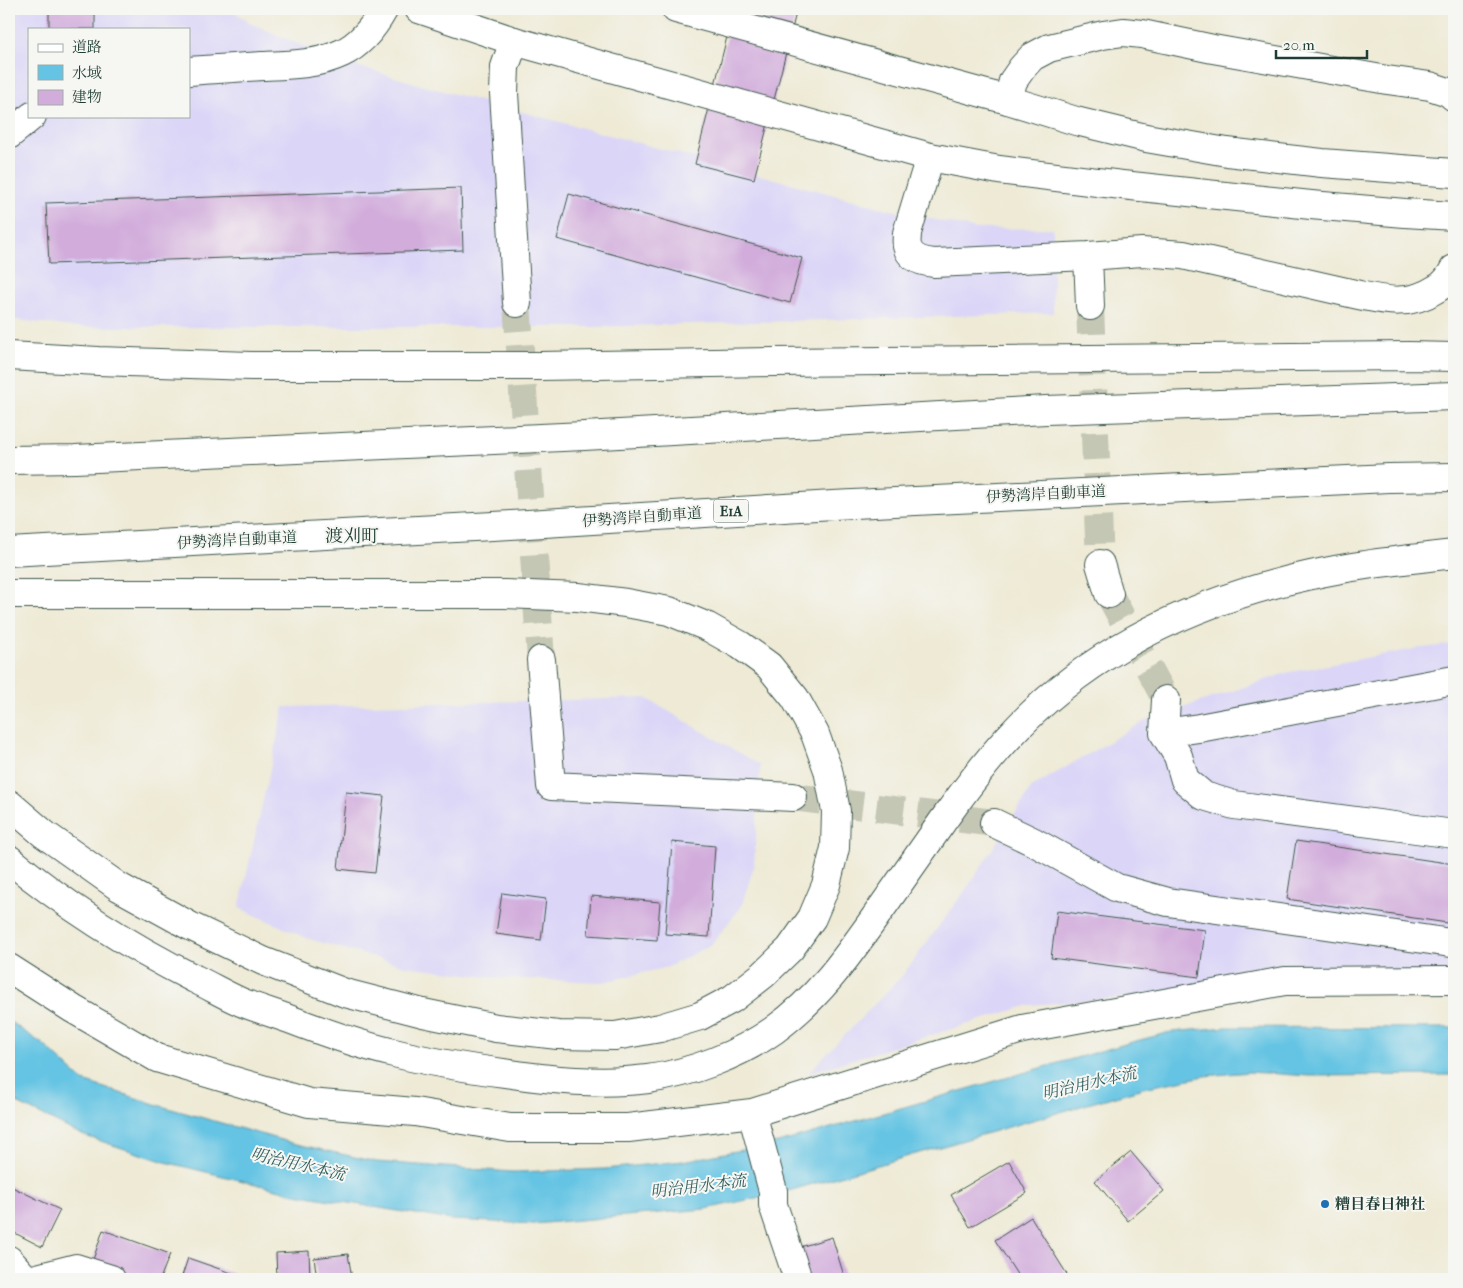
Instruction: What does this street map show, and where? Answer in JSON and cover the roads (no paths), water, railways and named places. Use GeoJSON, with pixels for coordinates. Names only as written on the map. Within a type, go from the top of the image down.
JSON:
{"type":"FeatureCollection","features":[{"type":"Feature","properties":{"kind":"main road"},"geometry":{"type":"LineString","coordinates":[[190,71],[322,61],[343,53],[359,41],[373,27],[384,9]]}},
{"type":"Feature","properties":{"kind":"main road"},"geometry":{"type":"LineString","coordinates":[[419,9],[514,42],[930,157],[999,170],[1113,184],[1311,205],[1454,216]]}},
{"type":"Feature","properties":{"kind":"main road"},"geometry":{"type":"LineString","coordinates":[[676,9],[1008,100],[1076,122],[1146,138],[1227,152],[1322,163],[1454,173]]}},
{"type":"Feature","properties":{"kind":"main road"},"geometry":{"type":"LineString","coordinates":[[1008,100],[1013,81],[1032,57],[1049,48],[1102,35],[1123,32],[1387,80],[1430,86],[1448,92],[1454,97]]}},
{"type":"Feature","properties":{"kind":"main road"},"geometry":{"type":"LineString","coordinates":[[514,42],[505,67],[504,93],[517,303]]}},
{"type":"Feature","properties":{"kind":"main road"},"geometry":{"type":"LineString","coordinates":[[9,135],[30,118]]}},
{"type":"Feature","properties":{"kind":"main road"},"geometry":{"type":"LineString","coordinates":[[930,157],[908,233],[907,246],[913,256],[922,262],[934,263],[1142,252],[1183,255],[1386,300],[1407,301],[1426,296],[1442,286],[1454,269]]}},
{"type":"Feature","properties":{"kind":"main road"},"geometry":{"type":"LineString","coordinates":[[1088,256],[1090,306]]}},
{"type":"Feature","properties":{"kind":"main road"},"geometry":{"type":"LineString","coordinates":[[9,356],[251,366],[540,366],[1028,359],[1454,357]]}},
{"type":"Feature","properties":{"kind":"main road"},"geometry":{"type":"LineString","coordinates":[[9,460],[565,437],[1046,410],[1454,396]]}},
{"type":"Feature","properties":{"kind":"main road","name":"伊勢湾岸自動車道"},"geometry":{"type":"LineString","coordinates":[[9,552],[528,524],[853,504],[1379,478],[1454,477]]}},
{"type":"Feature","properties":{"kind":"main road"},"geometry":{"type":"LineString","coordinates":[[9,859],[87,918],[165,964],[241,1002],[324,1032],[393,1053],[469,1068],[538,1078],[597,1082],[649,1079],[695,1069],[735,1053],[770,1033],[802,1008],[829,980],[978,774],[1010,736],[1048,700],[1082,672],[1116,648],[1205,606],[1253,589],[1312,574],[1454,554]]}},
{"type":"Feature","properties":{"kind":"main road"},"geometry":{"type":"LineString","coordinates":[[1100,564],[1109,594]]}},
{"type":"Feature","properties":{"kind":"main road"},"geometry":{"type":"LineString","coordinates":[[9,594],[505,594],[578,597],[669,611],[740,644],[769,666],[795,698],[815,734],[828,770],[836,811],[835,848],[826,885],[812,918],[790,949],[763,975],[732,999],[700,1016],[660,1028],[615,1036],[558,1035],[496,1028],[423,1014],[345,993],[255,957],[190,926],[119,887],[44,834],[9,804]]}},
{"type":"Feature","properties":{"kind":"main road"},"geometry":{"type":"LineString","coordinates":[[541,660],[551,786],[793,797]]}},
{"type":"Feature","properties":{"kind":"main road"},"geometry":{"type":"LineString","coordinates":[[1164,733],[1454,680]]}},
{"type":"Feature","properties":{"kind":"main road"},"geometry":{"type":"LineString","coordinates":[[1166,700],[1164,733],[1178,756],[1185,780],[1204,796],[1234,805],[1454,834]]}},
{"type":"Feature","properties":{"kind":"main road"},"geometry":{"type":"LineString","coordinates":[[994,823],[1034,842],[1117,888],[1168,902],[1451,943]]}},
{"type":"Feature","properties":{"kind":"main road"},"geometry":{"type":"LineString","coordinates":[[9,968],[74,1010],[157,1058],[309,1103],[415,1112],[510,1128],[628,1128],[752,1113],[1022,1029],[1285,981],[1454,980]]}},
{"type":"Feature","properties":{"kind":"main road"},"geometry":{"type":"LineString","coordinates":[[752,1113],[773,1190],[774,1205],[798,1279]]}},
{"type":"Feature","properties":{"kind":"main road"},"geometry":{"type":"LineString","coordinates":[[9,1260],[26,1279]]}},
{"type":"Feature","properties":{"kind":"main road"},"geometry":{"type":"LineString","coordinates":[[33,1279],[76,1268],[111,1279]]}},
{"type":"Feature","properties":{"kind":"water","name":"明治用水本流"},"geometry":{"type":"Polygon","coordinates":[[[9,1021],[44,1045],[83,1081],[161,1106],[292,1143],[377,1162],[513,1172],[605,1169],[683,1161],[778,1143],[1171,1032],[1226,1027],[1454,1028],[1454,1075],[1309,1076],[1249,1072],[1205,1076],[1143,1088],[792,1190],[706,1209],[534,1224],[452,1220],[301,1195],[165,1162],[82,1135],[9,1099],[9,1021]]]}},
{"type":"Feature","properties":{"kind":"tunnel"},"geometry":{"type":"LineString","coordinates":[[517,303],[541,660]]}},
{"type":"Feature","properties":{"kind":"tunnel"},"geometry":{"type":"LineString","coordinates":[[1090,306],[1100,564]]}},
{"type":"Feature","properties":{"kind":"tunnel"},"geometry":{"type":"LineString","coordinates":[[1109,594],[1166,700]]}},
{"type":"Feature","properties":{"kind":"tunnel"},"geometry":{"type":"LineString","coordinates":[[793,797],[994,823]]}},
{"type":"Feature","properties":{"kind":"place","name":"糟目春日神社"},"geometry":{"type":"Point","coordinates":[1325,1204]}},
{"type":"Feature","properties":{"kind":"district","name":"渡刈町"},"geometry":{"type":"Point","coordinates":[352,536]}}]}
